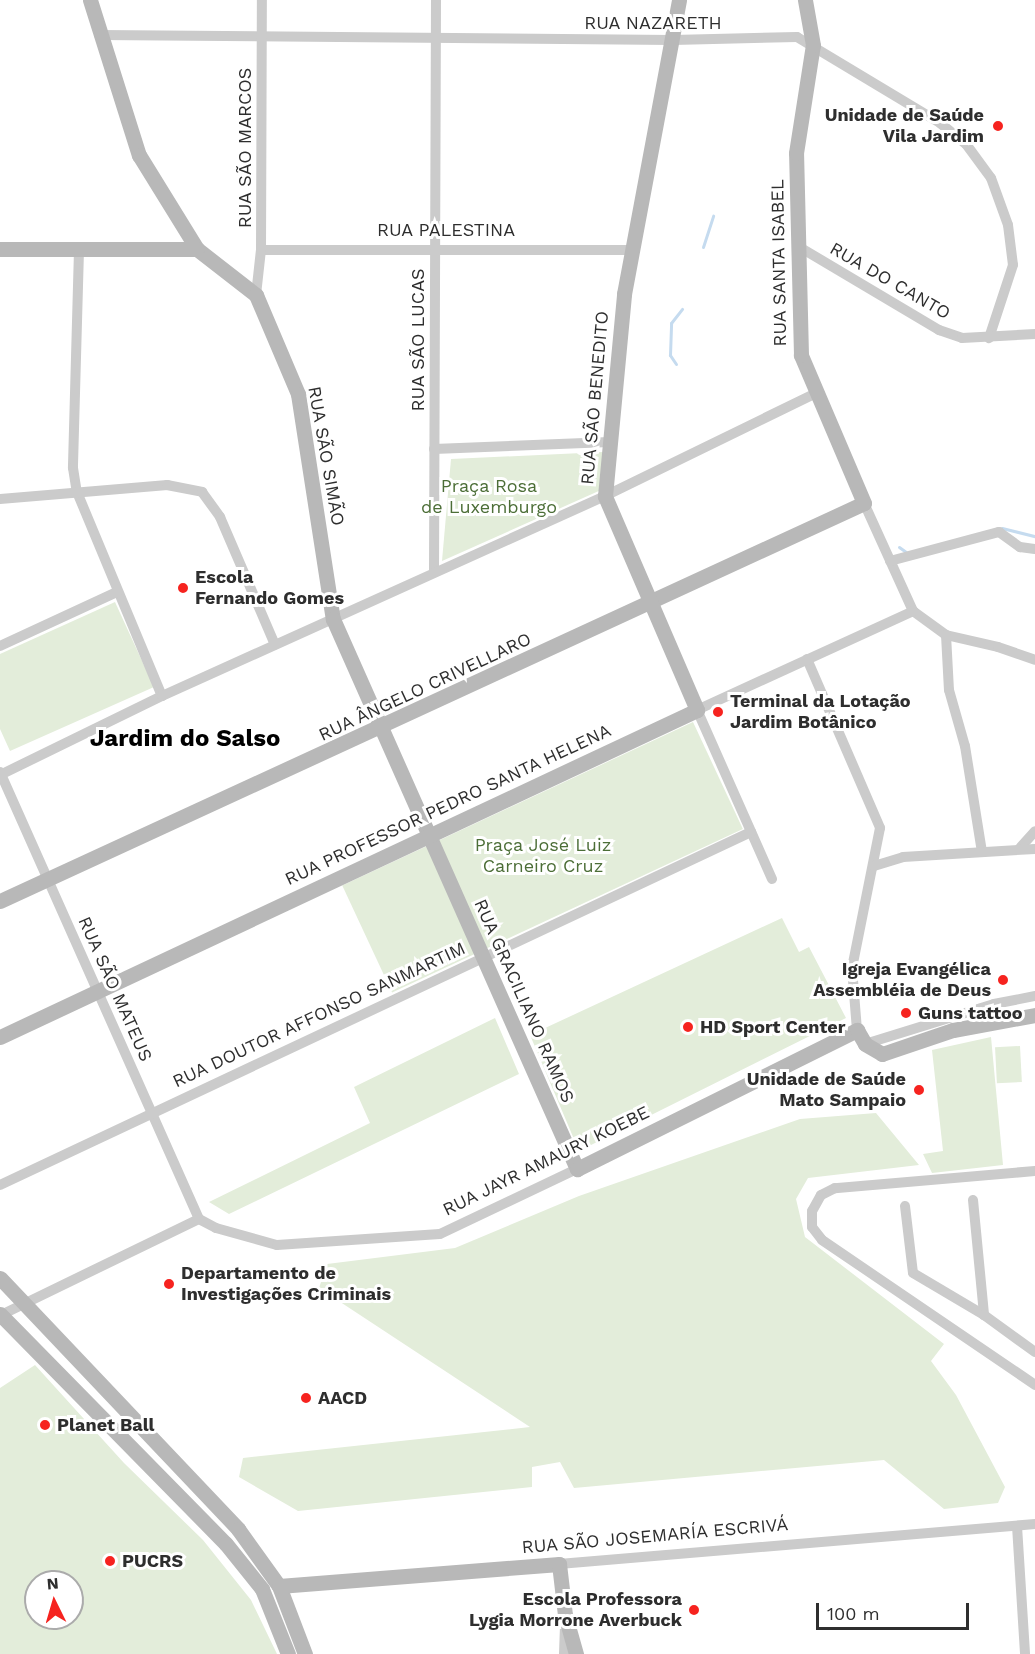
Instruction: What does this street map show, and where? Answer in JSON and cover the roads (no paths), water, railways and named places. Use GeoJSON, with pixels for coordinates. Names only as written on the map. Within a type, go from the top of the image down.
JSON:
{"type":"FeatureCollection","features":[{"type":"Feature","properties":{"kind":"street","name":"RUA SÃO SIMÃO"},"geometry":{"type":"LineString","coordinates":[[90,0],[99,35],[139,155],[198,249],[256,295],[298,394],[333,619]]}},
{"type":"Feature","properties":{"kind":"street","name":"RUA SÃO MARCOS"},"geometry":{"type":"LineString","coordinates":[[256,295],[261,250],[262,0]]}},
{"type":"Feature","properties":{"kind":"street","name":"RUA SÃO LUCAS"},"geometry":{"type":"LineString","coordinates":[[434,572],[436,0]]}},
{"type":"Feature","properties":{"kind":"street","name":"RUA SÃO BENEDITO"},"geometry":{"type":"LineString","coordinates":[[679,0],[631,250],[605,496],[771,879]]}},
{"type":"Feature","properties":{"kind":"street","name":"RUA SANTA ISABEL"},"geometry":{"type":"LineString","coordinates":[[805,0],[813,45],[796,153],[801,248],[801,355],[913,611]]}},
{"type":"Feature","properties":{"kind":"street","name":"RUA NAZARETH"},"geometry":{"type":"LineString","coordinates":[[99,35],[673,40],[797,37],[940,123],[966,144],[991,178],[1008,225],[1013,265],[989,338]]}},
{"type":"Feature","properties":{"kind":"street","name":"RUA DO CANTO"},"geometry":{"type":"LineString","coordinates":[[801,248],[939,330],[962,338],[1035,334]]}},
{"type":"Feature","properties":{"kind":"street"},"geometry":{"type":"LineString","coordinates":[[0,249],[198,249]]}},
{"type":"Feature","properties":{"kind":"street"},"geometry":{"type":"LineString","coordinates":[[79,250],[73,468],[76,492],[162,696]]}},
{"type":"Feature","properties":{"kind":"street","name":"RUA PALESTINA"},"geometry":{"type":"LineString","coordinates":[[261,250],[631,250]]}},
{"type":"Feature","properties":{"kind":"street"},"geometry":{"type":"LineString","coordinates":[[0,774],[162,696],[605,496],[816,393]]}},
{"type":"Feature","properties":{"kind":"street"},"geometry":{"type":"LineString","coordinates":[[434,450],[610,442]]}},
{"type":"Feature","properties":{"kind":"street"},"geometry":{"type":"LineString","coordinates":[[0,499],[167,485],[202,492],[220,517],[274,645]]}},
{"type":"Feature","properties":{"kind":"street","name":"RUA ÂNGELO CRIVELLARO"},"geometry":{"type":"LineString","coordinates":[[0,901],[382,728],[864,503]]}},
{"type":"Feature","properties":{"kind":"street"},"geometry":{"type":"LineString","coordinates":[[890,561],[999,532],[1020,547],[1035,549]]}},
{"type":"Feature","properties":{"kind":"street"},"geometry":{"type":"LineString","coordinates":[[0,646],[117,592]]}},
{"type":"Feature","properties":{"kind":"street"},"geometry":{"type":"LineString","coordinates":[[913,611],[946,635],[998,646],[1035,660]]}},
{"type":"Feature","properties":{"kind":"street","name":"RUA PROFESSOR PEDRO SANTA HELENA"},"geometry":{"type":"LineString","coordinates":[[0,1037],[913,611]]}},
{"type":"Feature","properties":{"kind":"street","name":"RUA GRACILIANO RAMOS"},"geometry":{"type":"LineString","coordinates":[[333,619],[577,1168]]}},
{"type":"Feature","properties":{"kind":"street"},"geometry":{"type":"LineString","coordinates":[[946,635],[949,690],[965,746],[982,852]]}},
{"type":"Feature","properties":{"kind":"street"},"geometry":{"type":"LineString","coordinates":[[807,659],[880,828],[852,968],[861,1037],[882,1054],[953,1030],[1035,1015]]}},
{"type":"Feature","properties":{"kind":"street","name":"RUA SÃO MATEUS"},"geometry":{"type":"LineString","coordinates":[[0,774],[199,1219]]}},
{"type":"Feature","properties":{"kind":"street"},"geometry":{"type":"LineString","coordinates":[[1019,849],[1035,831]]}},
{"type":"Feature","properties":{"kind":"street","name":"RUA DOUTOR AFFONSO SANMARTIM"},"geometry":{"type":"LineString","coordinates":[[0,1185],[151,1112],[751,832]]}},
{"type":"Feature","properties":{"kind":"street"},"geometry":{"type":"LineString","coordinates":[[874,866],[903,857],[1035,849]]}},
{"type":"Feature","properties":{"kind":"street"},"geometry":{"type":"LineString","coordinates":[[861,1037],[1035,996]]}},
{"type":"Feature","properties":{"kind":"street","name":"RUA JAYR AMAURY KOEBE"},"geometry":{"type":"LineString","coordinates":[[199,1219],[277,1245],[440,1234],[861,1037]]}},
{"type":"Feature","properties":{"kind":"street"},"geometry":{"type":"LineString","coordinates":[[1035,1171],[835,1188],[821,1195],[812,1211],[812,1227],[822,1240],[1035,1385]]}},
{"type":"Feature","properties":{"kind":"street"},"geometry":{"type":"LineString","coordinates":[[973,1200],[984,1315]]}},
{"type":"Feature","properties":{"kind":"street"},"geometry":{"type":"LineString","coordinates":[[905,1206],[913,1274],[984,1315],[1035,1352]]}},
{"type":"Feature","properties":{"kind":"street"},"geometry":{"type":"LineString","coordinates":[[199,1219],[1,1314],[226,1544],[300,1636]]}},
{"type":"Feature","properties":{"kind":"street"},"geometry":{"type":"LineString","coordinates":[[0,1278],[238,1529],[279,1586],[305,1654]]}},
{"type":"Feature","properties":{"kind":"street"},"geometry":{"type":"LineString","coordinates":[[64,1376],[80,1362]]}},
{"type":"Feature","properties":{"kind":"street","name":"RUA SÃO JOSEMARÍA ESCRIVÁ"},"geometry":{"type":"LineString","coordinates":[[279,1586],[1035,1524]]}},
{"type":"Feature","properties":{"kind":"street"},"geometry":{"type":"LineString","coordinates":[[1017,1526],[1030,1635],[1025,1654]]}},
{"type":"Feature","properties":{"kind":"street"},"geometry":{"type":"LineString","coordinates":[[559,1564],[565,1615],[564,1654]]}},
{"type":"Feature","properties":{"kind":"street"},"geometry":{"type":"LineString","coordinates":[[262,1589],[288,1654]]}},
{"type":"Feature","properties":{"kind":"street"},"geometry":{"type":"LineString","coordinates":[[565,1615],[576,1654]]}},
{"type":"Feature","properties":{"kind":"waterway"},"geometry":{"type":"LineString","coordinates":[[703,247],[713,216]]}},
{"type":"Feature","properties":{"kind":"waterway"},"geometry":{"type":"LineString","coordinates":[[676,364],[670,355],[671,323],[682,309]]}},
{"type":"Feature","properties":{"kind":"waterway"},"geometry":{"type":"LineString","coordinates":[[1002,528],[1035,536]]}},
{"type":"Feature","properties":{"kind":"waterway"},"geometry":{"type":"LineString","coordinates":[[899,547],[906,552]]}},
{"type":"Feature","properties":{"kind":"place","name":"Unidade de Saúde Vila Jardim"},"geometry":{"type":"Point","coordinates":[998,126]}},
{"type":"Feature","properties":{"kind":"place","name":"Escola Fernando Gomes"},"geometry":{"type":"Point","coordinates":[183,588]}},
{"type":"Feature","properties":{"kind":"place","name":"Terminal da Lotação Jardim Botânico"},"geometry":{"type":"Point","coordinates":[718,712]}},
{"type":"Feature","properties":{"kind":"place","name":"Igreja Evangélica Assembléia de Deus"},"geometry":{"type":"Point","coordinates":[1003,980]}},
{"type":"Feature","properties":{"kind":"place","name":"Guns tattoo"},"geometry":{"type":"Point","coordinates":[906,1013]}},
{"type":"Feature","properties":{"kind":"place","name":"HD Sport Center"},"geometry":{"type":"Point","coordinates":[688,1027]}},
{"type":"Feature","properties":{"kind":"place","name":"Unidade de Saúde Mato Sampaio"},"geometry":{"type":"Point","coordinates":[919,1090]}},
{"type":"Feature","properties":{"kind":"place","name":"Departamento de Investigações Criminais"},"geometry":{"type":"Point","coordinates":[169,1284]}},
{"type":"Feature","properties":{"kind":"place","name":"AACD"},"geometry":{"type":"Point","coordinates":[306,1398]}},
{"type":"Feature","properties":{"kind":"place","name":"Planet Ball"},"geometry":{"type":"Point","coordinates":[45,1425]}},
{"type":"Feature","properties":{"kind":"place","name":"PUCRS"},"geometry":{"type":"Point","coordinates":[110,1561]}},
{"type":"Feature","properties":{"kind":"place","name":"Escola Professora Lygia Morrone Averbuck"},"geometry":{"type":"Point","coordinates":[694,1610]}},
{"type":"Feature","properties":{"kind":"district","name":"Jardim do Salso"},"geometry":{"type":"Point","coordinates":[185,739]}},
{"type":"Feature","properties":{"kind":"park label","name":"Praça Rosa de Luxemburgo"},"geometry":{"type":"Point","coordinates":[489,497]}},
{"type":"Feature","properties":{"kind":"park label","name":"Praça José Luiz Carneiro Cruz"},"geometry":{"type":"Point","coordinates":[543,856]}}]}
